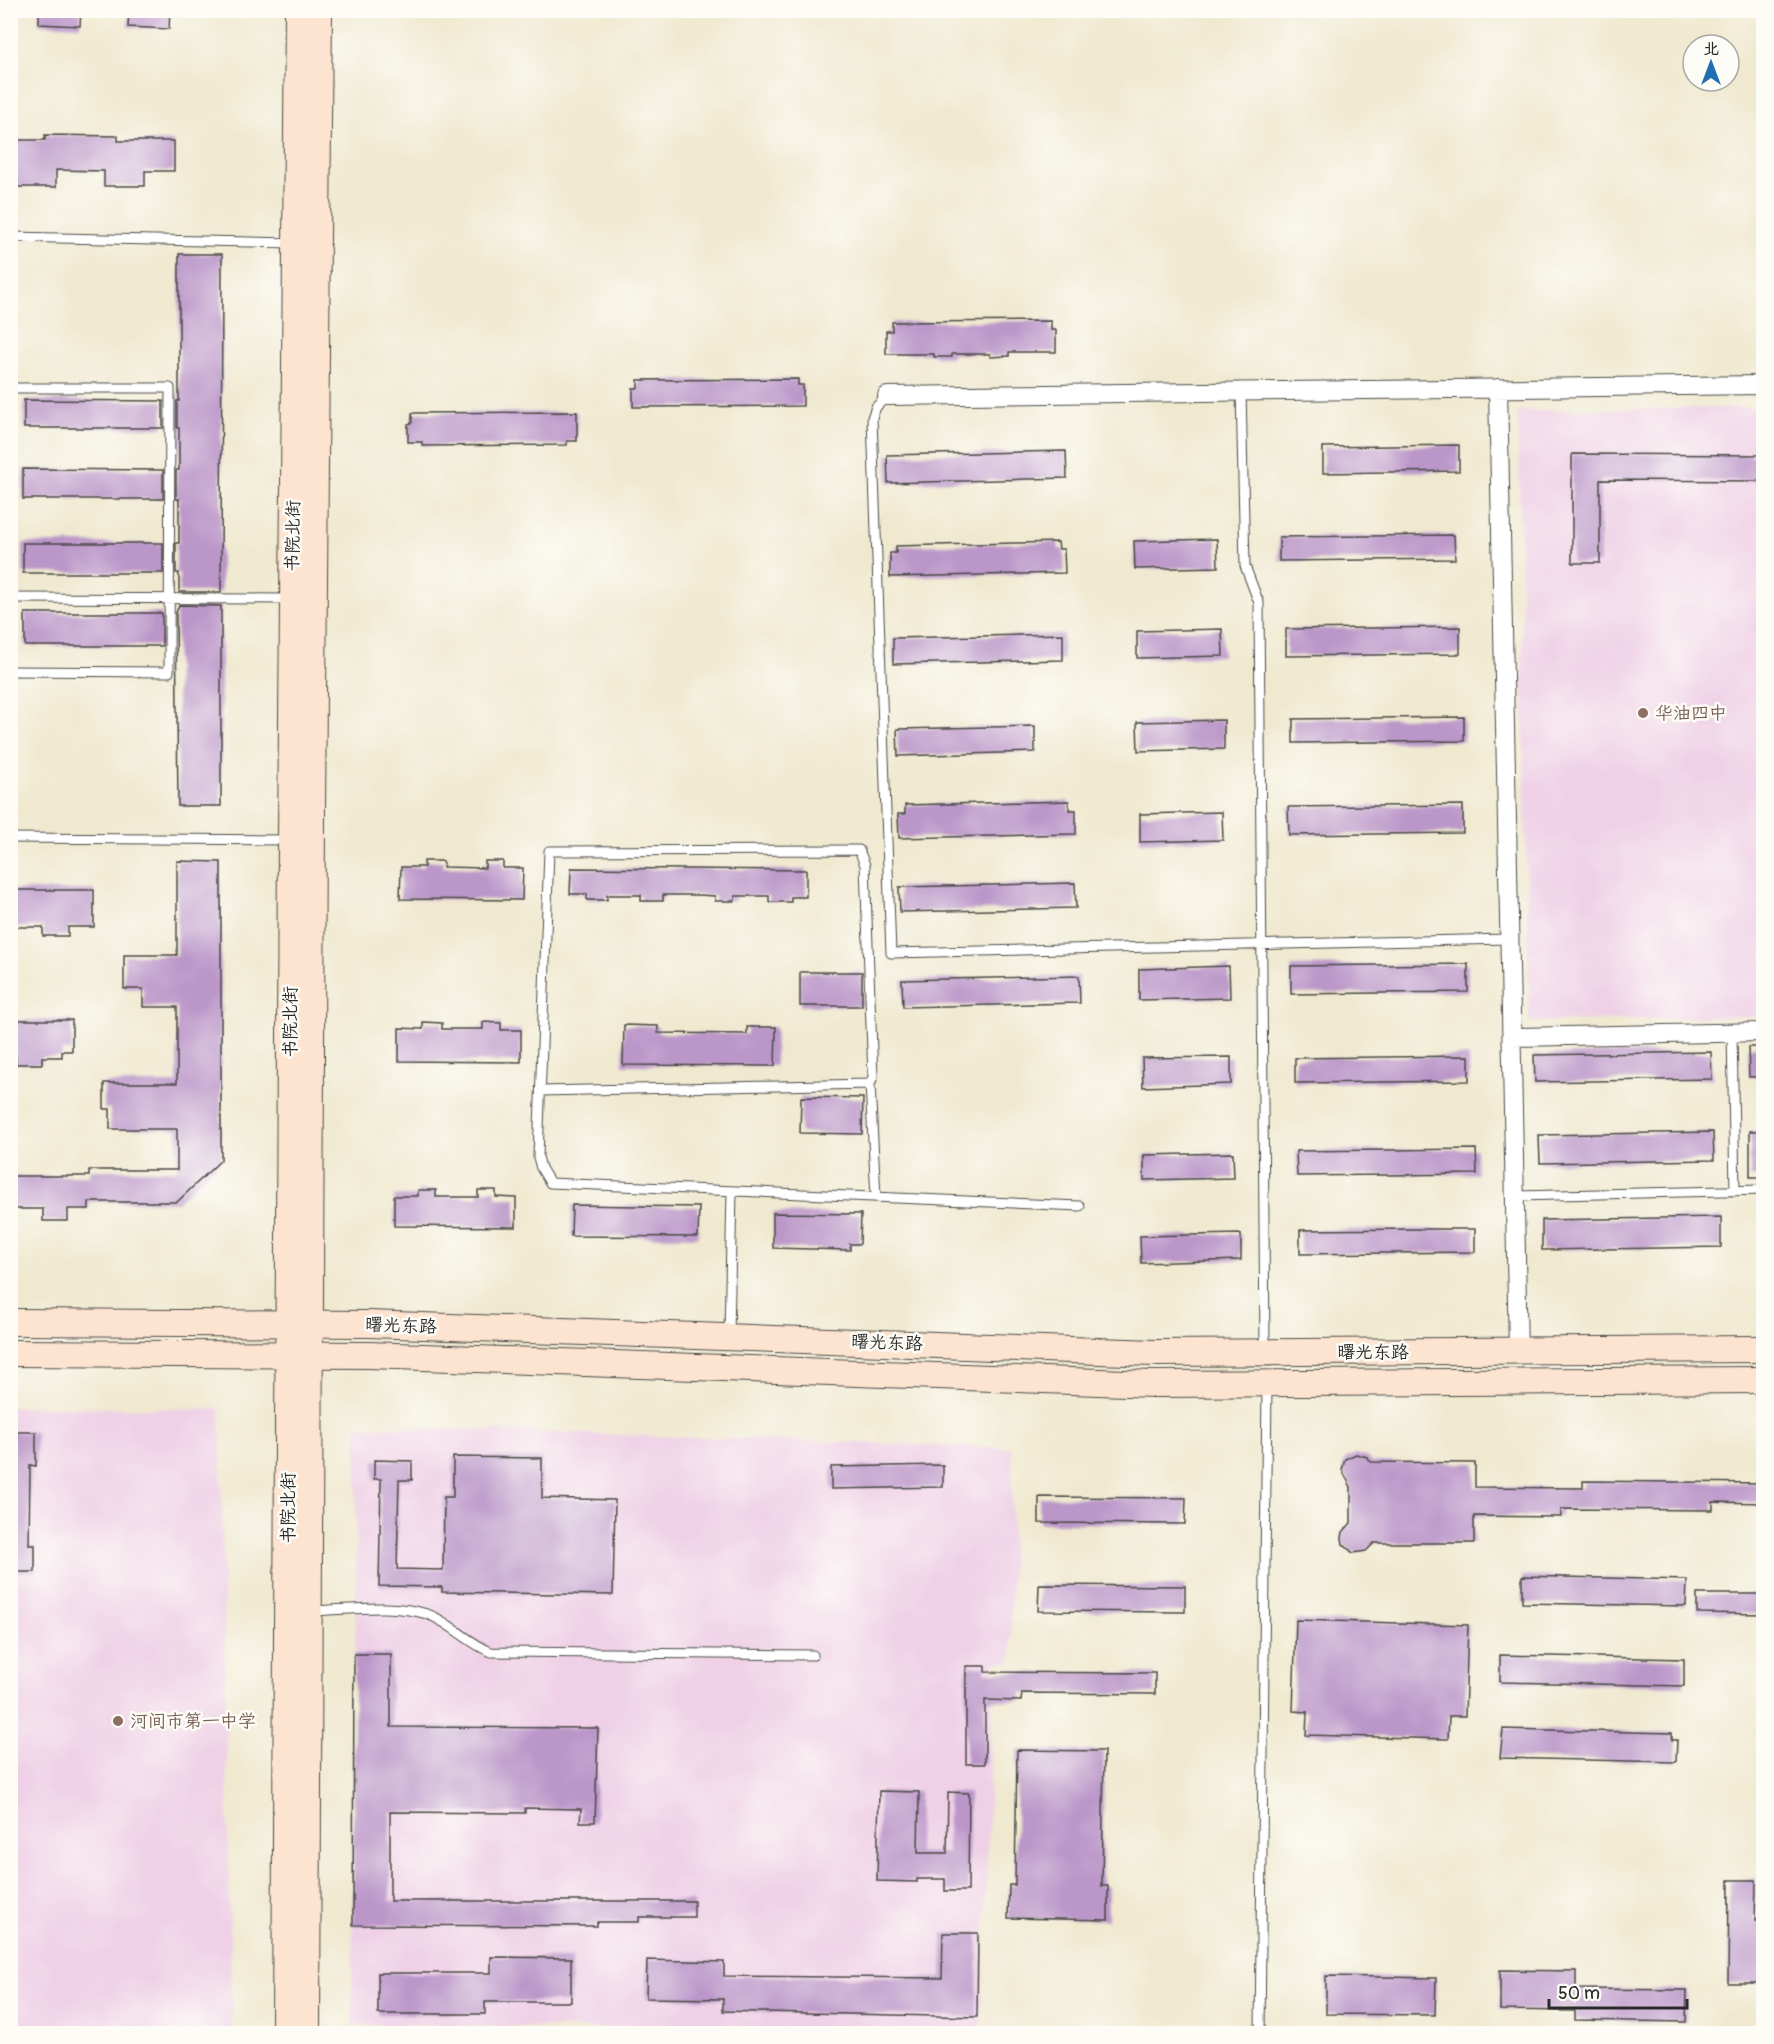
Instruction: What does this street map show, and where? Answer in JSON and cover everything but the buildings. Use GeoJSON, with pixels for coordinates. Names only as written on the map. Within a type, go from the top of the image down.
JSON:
{"type":"FeatureCollection","features":[{"type":"Feature","properties":{"kind":"street","name":"书院北街"},"geometry":{"type":"LineString","coordinates":[[298,10],[291,840],[299,1323]]}},
{"type":"Feature","properties":{"kind":"street","name":"书院北街"},"geometry":{"type":"LineString","coordinates":[[285,2034],[299,1354],[320,10]]}},
{"type":"Feature","properties":{"kind":"street"},"geometry":{"type":"LineString","coordinates":[[887,396],[1764,385]]}},
{"type":"Feature","properties":{"kind":"street"},"geometry":{"type":"LineString","coordinates":[[1498,388],[1518,1351]]}},
{"type":"Feature","properties":{"kind":"street"},"geometry":{"type":"LineString","coordinates":[[1512,1037],[1764,1032]]}},
{"type":"Feature","properties":{"kind":"street","name":"曙光东路"},"geometry":{"type":"LineString","coordinates":[[10,1322],[299,1323],[1154,1353],[1764,1349]]}},
{"type":"Feature","properties":{"kind":"street","name":"曙光东路"},"geometry":{"type":"LineString","coordinates":[[10,1353],[299,1354],[1142,1383],[1764,1380]]}},
{"type":"Feature","properties":{"kind":"street","name":"书院北街"},"geometry":{"type":"LineString","coordinates":[[299,1354],[308,1611],[307,2034]]}},
{"type":"Feature","properties":{"kind":"lane"},"geometry":{"type":"LineString","coordinates":[[10,237],[296,244]]}},
{"type":"Feature","properties":{"kind":"lane"},"geometry":{"type":"LineString","coordinates":[[10,388],[170,388],[169,672],[10,671]]}},
{"type":"Feature","properties":{"kind":"lane"},"geometry":{"type":"LineString","coordinates":[[1241,391],[1245,566],[1259,603],[1265,1352]]}},
{"type":"Feature","properties":{"kind":"lane"},"geometry":{"type":"LineString","coordinates":[[887,396],[876,407],[872,418],[891,953],[1509,939]]}},
{"type":"Feature","properties":{"kind":"lane"},"geometry":{"type":"LineString","coordinates":[[10,598],[293,599]]}},
{"type":"Feature","properties":{"kind":"lane"},"geometry":{"type":"LineString","coordinates":[[10,838],[291,840]]}},
{"type":"Feature","properties":{"kind":"lane"},"geometry":{"type":"LineString","coordinates":[[876,1197],[870,1084],[873,1077],[865,865],[859,850],[549,850],[538,1157],[541,1168],[550,1183],[1080,1206]]}},
{"type":"Feature","properties":{"kind":"lane"},"geometry":{"type":"LineString","coordinates":[[1732,1032],[1735,1191]]}},
{"type":"Feature","properties":{"kind":"lane"},"geometry":{"type":"LineString","coordinates":[[541,1091],[870,1084]]}},
{"type":"Feature","properties":{"kind":"lane"},"geometry":{"type":"LineString","coordinates":[[1515,1196],[1764,1190]]}},
{"type":"Feature","properties":{"kind":"lane"},"geometry":{"type":"LineString","coordinates":[[729,1337],[732,1191]]}},
{"type":"Feature","properties":{"kind":"lane"},"geometry":{"type":"LineString","coordinates":[[1260,2034],[1267,1383]]}},
{"type":"Feature","properties":{"kind":"lane"},"geometry":{"type":"LineString","coordinates":[[308,1611],[403,1610],[428,1614],[472,1644],[491,1652],[813,1655]]}},
{"type":"Feature","properties":{"kind":"shaded area","name":"华油四中"},"geometry":{"type":"Polygon","coordinates":[[[1763,407],[1763,1016],[1529,1022],[1518,411],[1763,407]]]}},
{"type":"Feature","properties":{"kind":"shaded area","name":"河间市第一中学"},"geometry":{"type":"Polygon","coordinates":[[[11,1407],[220,1409],[232,2033],[11,2034],[11,1407]]]}},
{"type":"Feature","properties":{"kind":"shaded area"},"geometry":{"type":"Polygon","coordinates":[[[357,1426],[1012,1448],[1011,1662],[994,1662],[981,2033],[352,2025],[357,1426]]]}},
{"type":"Feature","properties":{"kind":"place","name":"华油四中"},"geometry":{"type":"Point","coordinates":[1643,713]}},
{"type":"Feature","properties":{"kind":"place","name":"河间市第一中学"},"geometry":{"type":"Point","coordinates":[118,1721]}}]}
